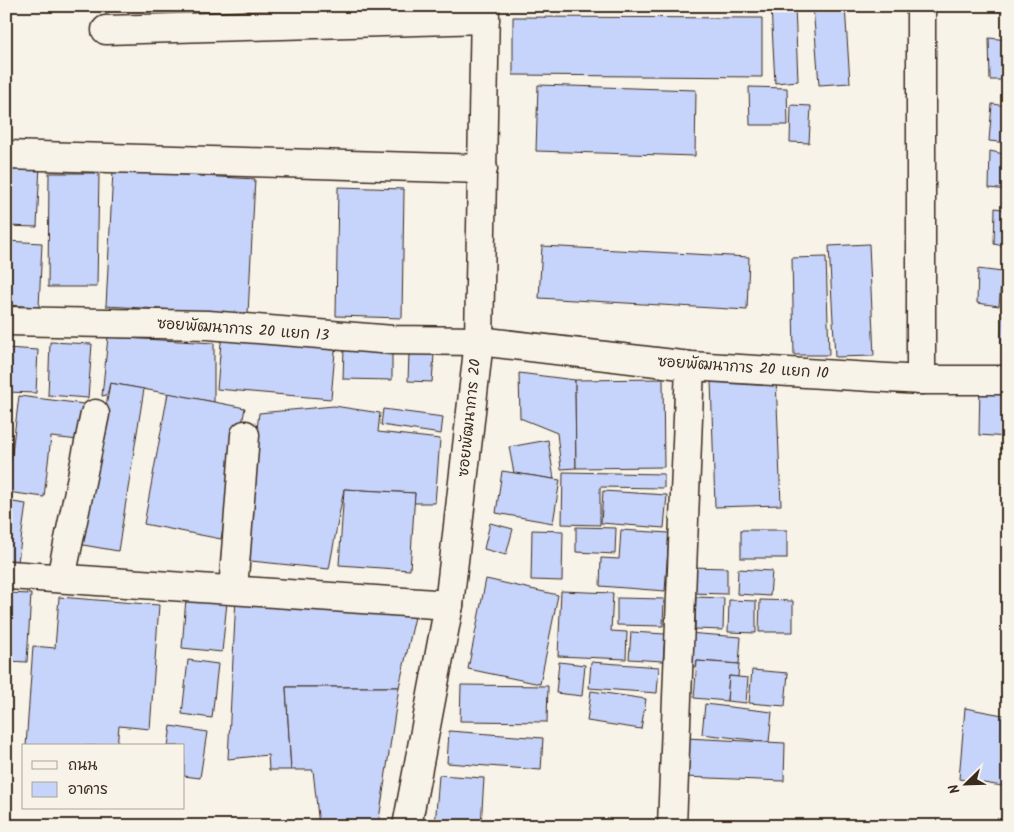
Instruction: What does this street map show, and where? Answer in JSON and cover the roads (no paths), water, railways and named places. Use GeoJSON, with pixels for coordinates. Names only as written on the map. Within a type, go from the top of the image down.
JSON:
{"type":"FeatureCollection","features":[{"type":"Feature","properties":{"kind":"street"},"geometry":{"type":"LineString","coordinates":[[921,6],[921,380]]}},
{"type":"Feature","properties":{"kind":"street"},"geometry":{"type":"LineString","coordinates":[[106,30],[485,12]]}},
{"type":"Feature","properties":{"kind":"street","name":"ซอยพัฒนาการ 20"},"geometry":{"type":"LineString","coordinates":[[407,826],[450,605],[479,341],[485,12]]}},
{"type":"Feature","properties":{"kind":"street"},"geometry":{"type":"LineString","coordinates":[[6,155],[482,169]]}},
{"type":"Feature","properties":{"kind":"street","name":"ซอยพัฒนาการ 20 แยก 13"},"geometry":{"type":"LineString","coordinates":[[6,321],[208,325],[393,340],[479,341]]}},
{"type":"Feature","properties":{"kind":"street","name":"ซอยพัฒนาการ 20 แยก 10"},"geometry":{"type":"LineString","coordinates":[[479,341],[690,366],[921,380],[1008,380]]}},
{"type":"Feature","properties":{"kind":"street"},"geometry":{"type":"LineString","coordinates":[[672,826],[690,366]]}},
{"type":"Feature","properties":{"kind":"street"},"geometry":{"type":"LineString","coordinates":[[61,578],[95,414]]}},
{"type":"Feature","properties":{"kind":"street"},"geometry":{"type":"LineString","coordinates":[[233,590],[245,435]]}},
{"type":"Feature","properties":{"kind":"street"},"geometry":{"type":"LineString","coordinates":[[9,574],[450,605]]}}]}
